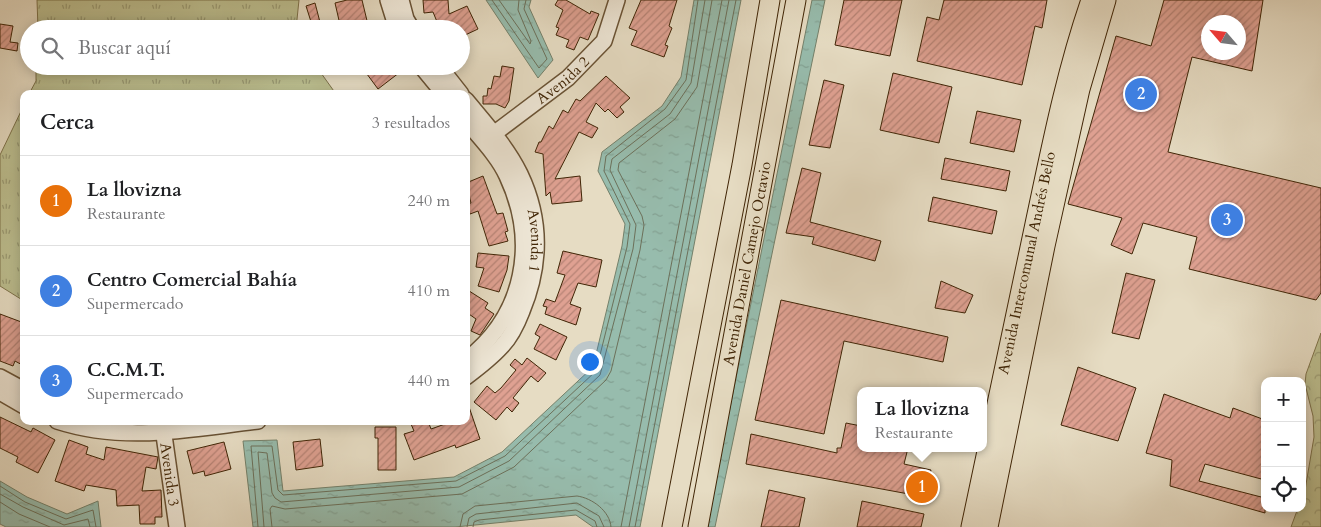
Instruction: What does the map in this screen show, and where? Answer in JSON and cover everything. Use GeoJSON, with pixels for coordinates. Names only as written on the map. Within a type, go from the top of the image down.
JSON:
{"type":"FeatureCollection","features":[{"type":"Feature","properties":{"kind":"main road","name":"Avenida Daniel Camejo Octavio"},"geometry":{"type":"LineString","coordinates":[[672,527],[742,165],[770,0]]}},
{"type":"Feature","properties":{"kind":"main road","name":"Avenida Daniel Camejo Octavio"},"geometry":{"type":"LineString","coordinates":[[698,527],[796,0]]}},
{"type":"Feature","properties":{"kind":"main road","name":"Avenida Intercomunal Andrés Bello"},"geometry":{"type":"LineString","coordinates":[[987,446],[1049,160],[1074,54],[1091,0]]}},
{"type":"Feature","properties":{"kind":"main road","name":"Avenida Intercomunal Andrés Bello"},"geometry":{"type":"LineString","coordinates":[[988,527],[1045,246],[1080,89],[1106,0]]}},
{"type":"Feature","properties":{"kind":"main road","name":"Avenida Intercomunal Andrés Bello"},"geometry":{"type":"LineString","coordinates":[[971,527],[986,452]]}},
{"type":"Feature","properties":{"kind":"street"},"geometry":{"type":"LineString","coordinates":[[388,0],[394,20]]}},
{"type":"Feature","properties":{"kind":"street"},"geometry":{"type":"LineString","coordinates":[[401,0],[407,20]]}},
{"type":"Feature","properties":{"kind":"street","name":"Avenida 2"},"geometry":{"type":"LineString","coordinates":[[489,138],[568,78],[604,41],[617,0]]}},
{"type":"Feature","properties":{"kind":"street"},"geometry":{"type":"LineString","coordinates":[[429,75],[441,90]]}},
{"type":"Feature","properties":{"kind":"street"},"geometry":{"type":"LineString","coordinates":[[446,75],[458,90]]}},
{"type":"Feature","properties":{"kind":"street","name":"Avenida 1"},"geometry":{"type":"LineString","coordinates":[[470,107],[489,138],[515,194],[523,220],[524,256],[515,293],[506,314],[493,335],[470,356]]}},
{"type":"Feature","properties":{"kind":"street","name":"Avenida 1"},"geometry":{"type":"LineString","coordinates":[[470,124],[489,138],[520,173],[532,208],[538,246],[532,290],[517,324],[502,347],[470,374]]}},
{"type":"Feature","properties":{"kind":"street"},"geometry":{"type":"LineString","coordinates":[[0,377],[20,388]]}},
{"type":"Feature","properties":{"kind":"street"},"geometry":{"type":"LineString","coordinates":[[0,392],[20,404]]}},
{"type":"Feature","properties":{"kind":"street"},"geometry":{"type":"LineString","coordinates":[[70,425],[119,434],[162,427],[194,425]]}},
{"type":"Feature","properties":{"kind":"street","name":"Avenida 3"},"geometry":{"type":"LineString","coordinates":[[162,427],[177,527]]}},
{"type":"Feature","properties":{"kind":"green space"},"geometry":{"type":"Polygon","coordinates":[[[37,0],[299,0],[297,20],[38,20],[37,0]]]}},
{"type":"Feature","properties":{"kind":"green space"},"geometry":{"type":"Polygon","coordinates":[[[36,75],[322,75],[333,90],[31,90],[36,81],[36,75]]]}},
{"type":"Feature","properties":{"kind":"green space"},"geometry":{"type":"Polygon","coordinates":[[[20,113],[20,298],[0,286],[0,155],[20,113]]]}},
{"type":"Feature","properties":{"kind":"green space"},"geometry":{"type":"Polygon","coordinates":[[[1321,333],[1321,527],[1291,527],[1297,512],[1306,512],[1306,484],[1314,437],[1313,416],[1306,388],[1306,374],[1321,333]]]}},
{"type":"Feature","properties":{"kind":"water"},"geometry":{"type":"Polygon","coordinates":[[[486,0],[531,0],[529,7],[553,60],[538,78],[486,0]]]}},
{"type":"Feature","properties":{"kind":"water"},"geometry":{"type":"Polygon","coordinates":[[[694,0],[741,0],[640,527],[593,527],[576,515],[455,527],[253,527],[243,441],[277,440],[283,491],[454,477],[502,452],[593,367],[622,246],[625,224],[598,171],[602,152],[662,106],[681,77],[694,0]]]}},
{"type":"Feature","properties":{"kind":"water"},"geometry":{"type":"Polygon","coordinates":[[[812,0],[825,0],[715,527],[706,527],[812,0]]]}},
{"type":"Feature","properties":{"kind":"water"},"geometry":{"type":"Polygon","coordinates":[[[0,481],[27,497],[67,514],[98,501],[101,527],[6,527],[0,524],[0,481]]]}},
{"type":"Feature","properties":{"kind":"building"},"geometry":{"type":"Polygon","coordinates":[[[347,0],[362,0],[367,20],[339,20],[335,3],[347,0]]]}},
{"type":"Feature","properties":{"kind":"building"},"geometry":{"type":"Polygon","coordinates":[[[423,0],[448,0],[449,14],[467,6],[478,29],[470,33],[470,20],[436,20],[433,12],[424,13],[423,0]]]}},
{"type":"Feature","properties":{"kind":"building"},"geometry":{"type":"Polygon","coordinates":[[[558,0],[566,0],[590,14],[591,11],[599,14],[588,40],[580,37],[574,50],[566,47],[569,40],[556,35],[559,28],[556,27],[563,10],[555,5],[558,0]]]}},
{"type":"Feature","properties":{"kind":"building"},"geometry":{"type":"Polygon","coordinates":[[[641,0],[677,0],[669,26],[672,28],[665,45],[668,46],[664,57],[631,45],[637,31],[629,28],[641,0]]]}},
{"type":"Feature","properties":{"kind":"building"},"geometry":{"type":"Polygon","coordinates":[[[844,0],[902,0],[890,56],[835,45],[844,0]]]}},
{"type":"Feature","properties":{"kind":"building"},"geometry":{"type":"Polygon","coordinates":[[[944,0],[1047,0],[1042,28],[1035,26],[1022,85],[917,61],[927,17],[939,20],[944,0]]]}},
{"type":"Feature","properties":{"kind":"building"},"geometry":{"type":"Polygon","coordinates":[[[1164,0],[1263,0],[1252,71],[1205,60],[1246,60],[1246,15],[1201,15],[1201,59],[1192,57],[1168,152],[1321,188],[1321,293],[1316,300],[1189,269],[1197,237],[1143,223],[1132,254],[1111,245],[1122,218],[1068,204],[1116,36],[1151,46],[1164,0]]]}},
{"type":"Feature","properties":{"kind":"building"},"geometry":{"type":"Polygon","coordinates":[[[315,3],[319,20],[310,20],[306,6],[315,3]]]}},
{"type":"Feature","properties":{"kind":"building"},"geometry":{"type":"Polygon","coordinates":[[[0,24],[13,26],[10,42],[18,43],[17,51],[0,48],[0,24]]]}},
{"type":"Feature","properties":{"kind":"building"},"geometry":{"type":"Polygon","coordinates":[[[502,66],[514,68],[509,101],[505,108],[496,104],[483,104],[483,96],[487,96],[488,88],[491,89],[494,76],[500,77],[502,66]]]}},
{"type":"Feature","properties":{"kind":"building"},"geometry":{"type":"Polygon","coordinates":[[[893,73],[952,87],[939,143],[880,130],[893,73]]]}},
{"type":"Feature","properties":{"kind":"building"},"geometry":{"type":"Polygon","coordinates":[[[368,75],[396,75],[378,89],[368,75]]]}},
{"type":"Feature","properties":{"kind":"building"},"geometry":{"type":"Polygon","coordinates":[[[606,76],[630,98],[620,107],[624,112],[617,118],[608,109],[605,112],[596,103],[586,122],[598,128],[592,138],[579,132],[555,179],[580,176],[582,201],[552,204],[550,192],[546,196],[543,154],[535,152],[539,142],[541,142],[549,126],[553,129],[563,110],[568,113],[576,99],[580,101],[606,76]]]}},
{"type":"Feature","properties":{"kind":"building"},"geometry":{"type":"Polygon","coordinates":[[[824,80],[844,85],[830,148],[809,145],[824,80]]]}},
{"type":"Feature","properties":{"kind":"building"},"geometry":{"type":"Polygon","coordinates":[[[977,111],[1021,120],[1014,152],[970,143],[977,111]]]}},
{"type":"Feature","properties":{"kind":"building"},"geometry":{"type":"Polygon","coordinates":[[[945,158],[1010,171],[1006,191],[941,179],[945,158]]]}},
{"type":"Feature","properties":{"kind":"building"},"geometry":{"type":"Polygon","coordinates":[[[802,168],[821,173],[810,222],[881,241],[875,261],[812,244],[814,237],[786,233],[802,168]]]}},
{"type":"Feature","properties":{"kind":"building"},"geometry":{"type":"Polygon","coordinates":[[[483,176],[497,214],[503,213],[508,231],[505,232],[508,241],[489,246],[478,211],[470,214],[470,181],[483,176]]]}},
{"type":"Feature","properties":{"kind":"building"},"geometry":{"type":"Polygon","coordinates":[[[933,197],[997,211],[992,234],[928,221],[933,197]]]}},
{"type":"Feature","properties":{"kind":"building"},"geometry":{"type":"Polygon","coordinates":[[[563,251],[602,260],[596,287],[578,283],[570,304],[581,308],[576,325],[545,314],[547,307],[543,306],[546,299],[555,302],[565,275],[557,273],[563,251]]]}},
{"type":"Feature","properties":{"kind":"building"},"geometry":{"type":"Polygon","coordinates":[[[478,253],[509,256],[507,270],[499,292],[478,286],[484,268],[476,267],[478,253]]]}},
{"type":"Feature","properties":{"kind":"building"},"geometry":{"type":"Polygon","coordinates":[[[1126,273],[1155,280],[1139,339],[1112,333],[1126,273]]]}},
{"type":"Feature","properties":{"kind":"building"},"geometry":{"type":"Polygon","coordinates":[[[941,281],[973,295],[965,313],[935,308],[941,281]]]}},
{"type":"Feature","properties":{"kind":"building"},"geometry":{"type":"Polygon","coordinates":[[[470,292],[488,303],[485,308],[494,314],[480,335],[471,331],[476,319],[470,315],[470,292]]]}},
{"type":"Feature","properties":{"kind":"building"},"geometry":{"type":"Polygon","coordinates":[[[781,300],[948,337],[943,362],[844,341],[824,434],[755,420],[781,300]]]}},
{"type":"Feature","properties":{"kind":"building"},"geometry":{"type":"Polygon","coordinates":[[[0,314],[20,322],[20,364],[15,361],[13,366],[0,361],[0,314]]]}},
{"type":"Feature","properties":{"kind":"building"},"geometry":{"type":"Polygon","coordinates":[[[540,324],[567,337],[556,360],[534,349],[540,337],[535,334],[540,324]]]}},
{"type":"Feature","properties":{"kind":"building"},"geometry":{"type":"Polygon","coordinates":[[[527,358],[546,373],[538,382],[531,376],[513,398],[519,403],[512,412],[507,407],[496,420],[474,402],[487,386],[495,393],[501,388],[516,370],[510,365],[515,359],[522,365],[527,358]]]}},
{"type":"Feature","properties":{"kind":"building"},"geometry":{"type":"Polygon","coordinates":[[[1078,367],[1136,388],[1118,441],[1061,425],[1078,367]]]}},
{"type":"Feature","properties":{"kind":"building"},"geometry":{"type":"Polygon","coordinates":[[[1164,394],[1230,418],[1233,408],[1261,418],[1261,479],[1205,464],[1199,481],[1261,497],[1261,512],[1170,486],[1172,460],[1146,453],[1164,394]]]}},
{"type":"Feature","properties":{"kind":"building"},"geometry":{"type":"Polygon","coordinates":[[[470,410],[480,439],[456,448],[455,445],[414,460],[404,434],[414,431],[411,425],[430,425],[431,429],[442,425],[470,425],[470,410]]]}},
{"type":"Feature","properties":{"kind":"building"},"geometry":{"type":"Polygon","coordinates":[[[0,417],[31,432],[33,428],[55,440],[38,473],[16,462],[18,457],[0,448],[0,417]]]}},
{"type":"Feature","properties":{"kind":"building"},"geometry":{"type":"Polygon","coordinates":[[[846,423],[857,425],[857,452],[907,452],[904,464],[931,470],[925,497],[746,464],[751,434],[837,453],[837,448],[841,448],[846,423]]]}},
{"type":"Feature","properties":{"kind":"building"},"geometry":{"type":"Polygon","coordinates":[[[375,427],[396,427],[396,470],[378,470],[378,438],[375,438],[375,427]]]}},
{"type":"Feature","properties":{"kind":"building"},"geometry":{"type":"Polygon","coordinates":[[[320,439],[323,466],[296,470],[293,442],[320,439]]]}},
{"type":"Feature","properties":{"kind":"building"},"geometry":{"type":"Polygon","coordinates":[[[69,440],[88,447],[86,454],[104,460],[106,447],[158,457],[156,469],[146,467],[142,491],[161,490],[162,517],[155,517],[155,524],[140,524],[139,505],[117,506],[116,490],[86,485],[84,491],[55,481],[69,440]]]}},
{"type":"Feature","properties":{"kind":"building"},"geometry":{"type":"Polygon","coordinates":[[[224,442],[231,469],[205,476],[204,471],[193,474],[187,451],[224,442]]]}},
{"type":"Feature","properties":{"kind":"building"},"geometry":{"type":"Polygon","coordinates":[[[769,490],[805,498],[799,527],[761,527],[769,490]]]}},
{"type":"Feature","properties":{"kind":"building"},"geometry":{"type":"Polygon","coordinates":[[[862,501],[924,514],[921,527],[857,527],[862,501]]]}},
{"type":"Feature","properties":{"kind":"place","name":"Centro Comercial Bahía"},"geometry":{"type":"Point","coordinates":[1141,94]}},
{"type":"Feature","properties":{"kind":"place","name":"C.C.M.T."},"geometry":{"type":"Point","coordinates":[1227,220]}},
{"type":"Feature","properties":{"kind":"place","name":"La llovizna"},"geometry":{"type":"Point","coordinates":[922,487]}}]}
